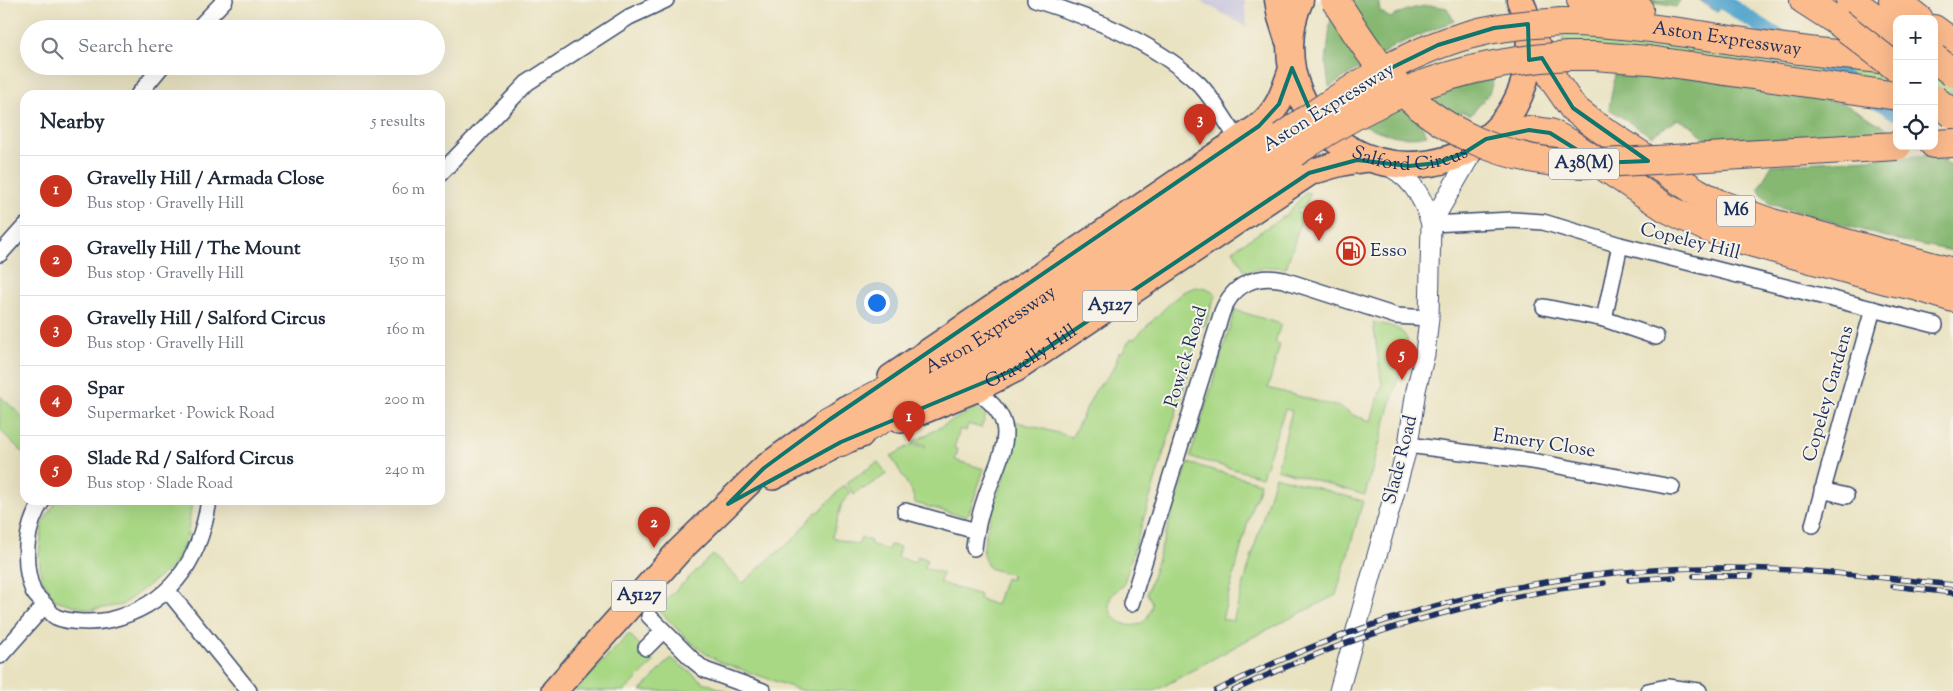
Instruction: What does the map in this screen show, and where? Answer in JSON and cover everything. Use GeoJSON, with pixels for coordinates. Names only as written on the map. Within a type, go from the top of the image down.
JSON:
{"type":"FeatureCollection","features":[{"type":"Feature","properties":{"kind":"highway"},"geometry":{"type":"LineString","coordinates":[[1278,0],[1291,57]]}},
{"type":"Feature","properties":{"kind":"highway","name":"Salford Circus"},"geometry":{"type":"LineString","coordinates":[[1300,0],[1294,18],[1291,57],[1303,100],[1319,124],[1340,144],[1376,161],[1409,166],[1451,159],[1481,142],[1506,117],[1521,91],[1529,63],[1529,33],[1520,0]]}},
{"type":"Feature","properties":{"kind":"highway","name":"A38(M)"},"geometry":{"type":"LineString","coordinates":[[1335,0],[1360,39],[1409,98],[1461,134],[1511,154],[1543,161],[1585,164],[1893,146]]}},
{"type":"Feature","properties":{"kind":"highway"},"geometry":{"type":"LineString","coordinates":[[1581,0],[1796,35],[1853,55]]}},
{"type":"Feature","properties":{"kind":"highway"},"geometry":{"type":"LineString","coordinates":[[1804,0],[1838,22],[1893,65]]}},
{"type":"Feature","properties":{"kind":"highway"},"geometry":{"type":"LineString","coordinates":[[1850,0],[1893,29]]}},
{"type":"Feature","properties":{"kind":"highway"},"geometry":{"type":"LineString","coordinates":[[1893,0],[1914,15]]}},
{"type":"Feature","properties":{"kind":"highway","name":"Aston Expressway"},"geometry":{"type":"LineString","coordinates":[[835,431],[1001,353],[1288,145],[1340,97],[1387,70],[1438,45],[1494,28],[1562,22],[1619,24],[1795,50],[1893,60]]}},
{"type":"Feature","properties":{"kind":"highway"},"geometry":{"type":"LineString","coordinates":[[1938,32],[1953,43]]}},
{"type":"Feature","properties":{"kind":"highway","name":"M6"},"geometry":{"type":"LineString","coordinates":[[1529,33],[1555,82],[1573,108],[1595,125],[1697,192],[1718,203],[1772,223],[1953,272]]}},
{"type":"Feature","properties":{"kind":"highway","name":"Aston Expressway"},"geometry":{"type":"LineString","coordinates":[[1288,145],[1416,86],[1452,74],[1515,61],[1568,56],[1649,60],[1893,95]]}},
{"type":"Feature","properties":{"kind":"highway"},"geometry":{"type":"LineString","coordinates":[[1937,60],[1953,71]]}},
{"type":"Feature","properties":{"kind":"highway"},"geometry":{"type":"LineString","coordinates":[[1938,68],[1953,71]]}},
{"type":"Feature","properties":{"kind":"highway"},"geometry":{"type":"LineString","coordinates":[[1938,101],[1953,104]]}},
{"type":"Feature","properties":{"kind":"highway"},"geometry":{"type":"LineString","coordinates":[[1938,103],[1953,114]]}},
{"type":"Feature","properties":{"kind":"highway","name":"M6"},"geometry":{"type":"LineString","coordinates":[[1481,142],[1529,130],[1550,133],[1569,143],[1666,208],[1688,219],[1743,240],[1953,298]]}},
{"type":"Feature","properties":{"kind":"highway"},"geometry":{"type":"LineString","coordinates":[[1938,144],[1953,143]]}},
{"type":"Feature","properties":{"kind":"highway","name":"M6"},"geometry":{"type":"LineString","coordinates":[[1886,280],[1913,292],[1944,315]]}},
{"type":"Feature","properties":{"kind":"main road","name":"Gravelly Hill"},"geometry":{"type":"LineString","coordinates":[[554,691],[678,552],[764,468],[835,431],[1270,116],[1282,98],[1291,57]]}},
{"type":"Feature","properties":{"kind":"main road","name":"Gravelly Hill"},"geometry":{"type":"LineString","coordinates":[[835,431],[894,423],[974,390],[1016,369],[1048,349],[1309,173],[1341,163],[1376,161]]}},
{"type":"Feature","properties":{"kind":"street"},"geometry":{"type":"LineString","coordinates":[[206,20],[225,0]]}},
{"type":"Feature","properties":{"kind":"street"},"geometry":{"type":"LineString","coordinates":[[445,169],[527,83],[629,17],[666,0]]}},
{"type":"Feature","properties":{"kind":"street"},"geometry":{"type":"LineString","coordinates":[[1035,0],[1076,13],[1125,34],[1175,65],[1199,84],[1238,139]]}},
{"type":"Feature","properties":{"kind":"street"},"geometry":{"type":"LineString","coordinates":[[142,90],[155,75]]}},
{"type":"Feature","properties":{"kind":"street","name":"Slade Road"},"geometry":{"type":"LineString","coordinates":[[1431,224],[1481,142]]}},
{"type":"Feature","properties":{"kind":"street","name":"Slade Road"},"geometry":{"type":"LineString","coordinates":[[1339,691],[1408,445],[1416,390],[1425,354],[1429,318],[1431,224],[1425,204],[1416,190],[1398,172],[1376,161]]}},
{"type":"Feature","properties":{"kind":"street","name":"Copeley Hill"},"geometry":{"type":"LineString","coordinates":[[1431,224],[1514,220],[1552,224],[1620,245],[1874,309],[1944,315]]}},
{"type":"Feature","properties":{"kind":"street"},"geometry":{"type":"LineString","coordinates":[[0,254],[20,232]]}},
{"type":"Feature","properties":{"kind":"street"},"geometry":{"type":"LineString","coordinates":[[1604,320],[1620,245]]}},
{"type":"Feature","properties":{"kind":"street","name":"Powick Road"},"geometry":{"type":"LineString","coordinates":[[1131,604],[1222,312],[1228,298],[1236,290],[1247,283],[1271,277],[1396,316],[1429,318]]}},
{"type":"Feature","properties":{"kind":"street"},"geometry":{"type":"LineString","coordinates":[[1544,307],[1604,320],[1656,337]]}},
{"type":"Feature","properties":{"kind":"street","name":"Copeley Gardens"},"geometry":{"type":"LineString","coordinates":[[1812,525],[1874,309]]}},
{"type":"Feature","properties":{"kind":"street"},"geometry":{"type":"LineString","coordinates":[[974,390],[988,398],[995,406],[1004,425],[1006,436],[982,508],[974,548]]}},
{"type":"Feature","properties":{"kind":"street","name":"Emery Close"},"geometry":{"type":"LineString","coordinates":[[1408,445],[1532,461],[1672,487]]}},
{"type":"Feature","properties":{"kind":"street","name":"Copeley Gardens"},"geometry":{"type":"LineString","coordinates":[[1822,490],[1846,496]]}},
{"type":"Feature","properties":{"kind":"street"},"geometry":{"type":"LineString","coordinates":[[40,505],[36,510],[28,541],[26,560],[34,593],[54,617],[98,622],[142,609],[168,591],[184,570],[197,548],[206,524],[208,505]]}},
{"type":"Feature","properties":{"kind":"street"},"geometry":{"type":"LineString","coordinates":[[905,511],[976,531]]}},
{"type":"Feature","properties":{"kind":"street"},"geometry":{"type":"LineString","coordinates":[[168,591],[249,691]]}},
{"type":"Feature","properties":{"kind":"street"},"geometry":{"type":"LineString","coordinates":[[0,656],[45,605]]}},
{"type":"Feature","properties":{"kind":"street"},"geometry":{"type":"LineString","coordinates":[[649,616],[663,632],[705,670],[764,691]]}},
{"type":"Feature","properties":{"kind":"street"},"geometry":{"type":"LineString","coordinates":[[646,648],[663,632]]}},
{"type":"Feature","properties":{"kind":"street"},"geometry":{"type":"LineString","coordinates":[[1648,691],[1667,687],[1699,691]]}},
{"type":"Feature","properties":{"kind":"highlighted area"},"geometry":{"type":"Polygon","coordinates":[[[1528,24],[1529,60],[1542,58],[1573,108],[1648,161],[1598,163],[1550,133],[1529,130],[1486,139],[1464,153],[1437,163],[1409,166],[1357,160],[1309,173],[1016,369],[841,442],[728,504],[764,468],[829,420],[1259,126],[1279,104],[1292,68],[1312,115],[1387,70],[1438,45],[1494,28],[1528,24]]]}},
{"type":"Feature","properties":{"kind":"shaded area"},"geometry":{"type":"Polygon","coordinates":[[[1199,0],[1244,0],[1247,27],[1199,0]]]}},
{"type":"Feature","properties":{"kind":"green space"},"geometry":{"type":"Polygon","coordinates":[[[1340,0],[1378,0],[1380,11],[1390,18],[1417,7],[1447,8],[1454,21],[1396,45],[1329,87],[1326,63],[1331,16],[1340,0]]]}},
{"type":"Feature","properties":{"kind":"green space"},"geometry":{"type":"Polygon","coordinates":[[[1637,0],[1680,0],[1676,7],[1637,0]]]}},
{"type":"Feature","properties":{"kind":"green space"},"geometry":{"type":"Polygon","coordinates":[[[1561,29],[1893,71],[1893,85],[1564,45],[1561,29]]]}},
{"type":"Feature","properties":{"kind":"green space"},"geometry":{"type":"Polygon","coordinates":[[[1616,68],[1681,75],[1843,103],[1893,132],[1893,134],[1711,144],[1692,126],[1678,119],[1651,136],[1609,109],[1616,68]]]}},
{"type":"Feature","properties":{"kind":"green space"},"geometry":{"type":"Polygon","coordinates":[[[1494,78],[1489,93],[1471,115],[1462,112],[1455,117],[1425,97],[1429,94],[1494,78]]]}},
{"type":"Feature","properties":{"kind":"green space"},"geometry":{"type":"Polygon","coordinates":[[[1938,78],[1953,80],[1953,93],[1938,91],[1938,78]]]}},
{"type":"Feature","properties":{"kind":"green space"},"geometry":{"type":"Polygon","coordinates":[[[1401,105],[1420,122],[1427,135],[1394,136],[1362,124],[1401,105]]]}},
{"type":"Feature","properties":{"kind":"green space"},"geometry":{"type":"Polygon","coordinates":[[[1933,155],[1953,167],[1953,251],[1893,239],[1770,204],[1758,189],[1772,165],[1933,155]]]}},
{"type":"Feature","properties":{"kind":"green space"},"geometry":{"type":"Polygon","coordinates":[[[1306,192],[1310,193],[1305,209],[1298,207],[1297,213],[1303,215],[1286,268],[1256,269],[1246,273],[1233,250],[1286,215],[1306,192]]]}},
{"type":"Feature","properties":{"kind":"green space"},"geometry":{"type":"Polygon","coordinates":[[[1195,287],[1208,289],[1216,297],[1205,325],[1194,326],[1192,360],[1123,586],[1112,595],[1109,605],[1112,614],[1120,622],[1129,625],[1139,624],[1147,617],[1152,603],[1147,593],[1188,463],[1260,483],[1222,619],[1233,621],[1275,476],[1363,501],[1336,595],[1247,640],[1155,691],[803,691],[720,662],[689,641],[657,608],[713,555],[743,583],[793,540],[816,512],[819,512],[844,485],[850,493],[842,503],[832,537],[858,545],[861,537],[871,541],[870,544],[888,550],[890,545],[900,547],[897,557],[915,562],[917,556],[927,559],[924,568],[942,573],[940,583],[980,595],[979,599],[996,605],[1005,578],[1011,580],[1012,575],[989,568],[983,556],[985,537],[995,501],[1015,446],[1017,429],[1014,421],[1072,437],[1095,391],[1115,367],[1119,352],[1122,353],[1131,338],[1134,339],[1171,302],[1183,292],[1195,287]]]}},
{"type":"Feature","properties":{"kind":"green space"},"geometry":{"type":"Polygon","coordinates":[[[1235,310],[1281,324],[1275,342],[1280,344],[1268,388],[1339,407],[1355,416],[1371,421],[1382,386],[1373,322],[1399,330],[1406,337],[1408,342],[1365,495],[1277,469],[1292,411],[1285,409],[1262,477],[1190,457],[1235,310]]]}},
{"type":"Feature","properties":{"kind":"green space"},"geometry":{"type":"Polygon","coordinates":[[[0,396],[20,414],[20,450],[0,430],[0,396]]]}},
{"type":"Feature","properties":{"kind":"green space"},"geometry":{"type":"Polygon","coordinates":[[[978,409],[986,416],[981,428],[968,424],[966,431],[960,429],[954,448],[958,449],[955,460],[984,469],[969,513],[966,516],[958,515],[915,503],[912,492],[891,456],[913,444],[925,447],[925,445],[913,442],[972,410],[978,409]]]}},
{"type":"Feature","properties":{"kind":"green space"},"geometry":{"type":"Polygon","coordinates":[[[878,462],[887,474],[863,489],[862,487],[854,495],[846,483],[878,462]]]}},
{"type":"Feature","properties":{"kind":"green space"},"geometry":{"type":"Polygon","coordinates":[[[54,505],[191,505],[188,533],[179,556],[172,567],[122,605],[90,610],[55,600],[41,577],[39,553],[43,522],[54,505]]]}},
{"type":"Feature","properties":{"kind":"green space"},"geometry":{"type":"Polygon","coordinates":[[[629,634],[655,661],[625,691],[575,691],[629,634]]]}},
{"type":"Feature","properties":{"kind":"green space"},"geometry":{"type":"Polygon","coordinates":[[[671,658],[703,682],[726,691],[641,691],[671,658]]]}},
{"type":"Feature","properties":{"kind":"water"},"geometry":{"type":"Polygon","coordinates":[[[1699,0],[1725,0],[1717,12],[1699,0]]]}},
{"type":"Feature","properties":{"kind":"waterway"},"geometry":{"type":"LineString","coordinates":[[1720,0],[1853,84]]}},
{"type":"Feature","properties":{"kind":"waterway"},"geometry":{"type":"LineString","coordinates":[[1873,98],[1893,110]]}},
{"type":"Feature","properties":{"kind":"railway"},"geometry":{"type":"LineString","coordinates":[[1216,691],[1275,663],[1336,638],[1399,616],[1463,599],[1529,585],[1594,575],[1660,569],[1754,568],[1953,585]]}},
{"type":"Feature","properties":{"kind":"railway"},"geometry":{"type":"LineString","coordinates":[[1694,576],[1751,576]]}},
{"type":"Feature","properties":{"kind":"railway"},"geometry":{"type":"LineString","coordinates":[[1629,580],[1674,577]]}},
{"type":"Feature","properties":{"kind":"railway"},"geometry":{"type":"LineString","coordinates":[[1233,691],[1322,652],[1414,621],[1508,598],[1604,583]]}},
{"type":"Feature","properties":{"kind":"railway"},"geometry":{"type":"LineString","coordinates":[[1893,586],[1953,593]]}},
{"type":"Feature","properties":{"kind":"place","name":"Gravelly Hill / Salford Circus"},"geometry":{"type":"Point","coordinates":[1200,145]}},
{"type":"Feature","properties":{"kind":"place","name":"Spar"},"geometry":{"type":"Point","coordinates":[1319,241]}},
{"type":"Feature","properties":{"kind":"place","name":"Esso"},"geometry":{"type":"Point","coordinates":[1351,251]}},
{"type":"Feature","properties":{"kind":"place","name":"Slade Rd / Salford Circus"},"geometry":{"type":"Point","coordinates":[1402,380]}},
{"type":"Feature","properties":{"kind":"place","name":"Gravelly Hill / Armada Close"},"geometry":{"type":"Point","coordinates":[909,442]}},
{"type":"Feature","properties":{"kind":"place","name":"Gravelly Hill / The Mount"},"geometry":{"type":"Point","coordinates":[654,548]}}]}
